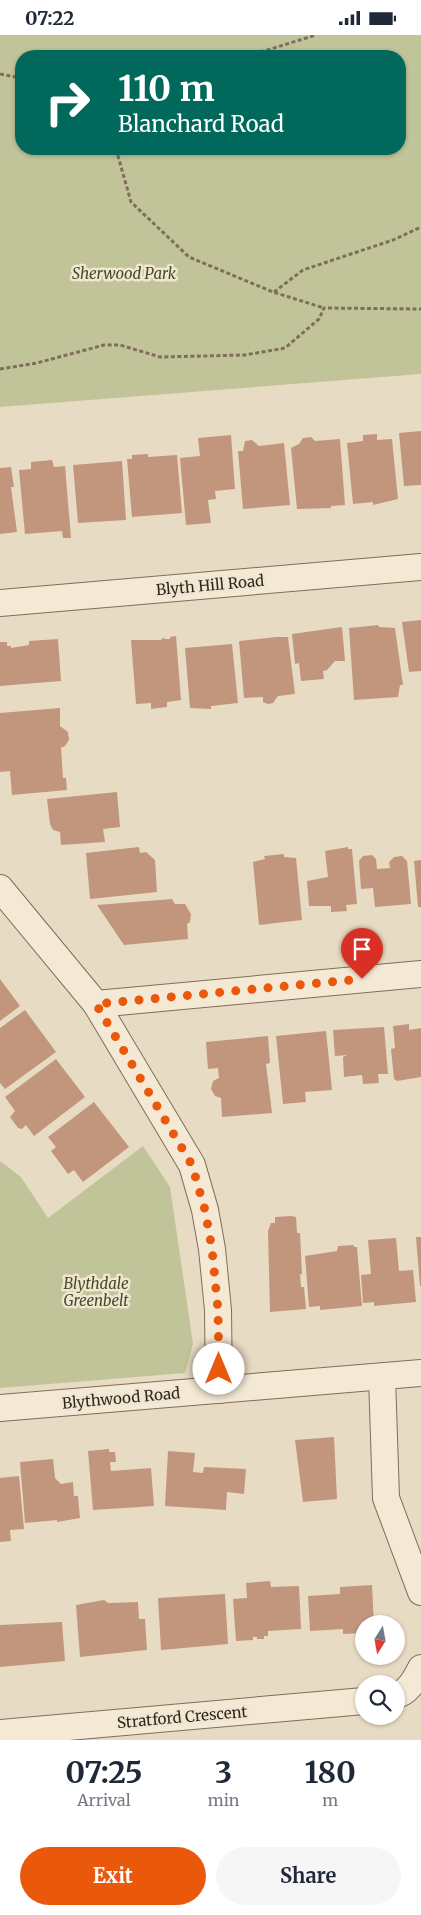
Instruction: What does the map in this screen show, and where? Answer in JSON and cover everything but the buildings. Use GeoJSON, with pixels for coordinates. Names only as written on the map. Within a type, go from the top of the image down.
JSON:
{"type":"FeatureCollection","features":[{"type":"Feature","properties":{"kind":"street","name":"Blyth Hill Road"},"geometry":{"type":"LineString","coordinates":[[0,603],[421,567]]}},
{"type":"Feature","properties":{"kind":"street"},"geometry":{"type":"LineString","coordinates":[[0,887],[96,1004],[192,1165],[205,1210],[212,1249],[218,1310],[219,1390]]}},
{"type":"Feature","properties":{"kind":"street"},"geometry":{"type":"LineString","coordinates":[[96,1004],[421,974]]}},
{"type":"Feature","properties":{"kind":"street","name":"Blythwood Road"},"geometry":{"type":"LineString","coordinates":[[0,1408],[421,1373]]}},
{"type":"Feature","properties":{"kind":"street"},"geometry":{"type":"LineString","coordinates":[[382,1377],[386,1498],[421,1591]]}},
{"type":"Feature","properties":{"kind":"street"},"geometry":{"type":"LineString","coordinates":[[405,1690],[416,1680],[421,1668]]}},
{"type":"Feature","properties":{"kind":"street","name":"Stratford Crescent"},"geometry":{"type":"LineString","coordinates":[[0,1733],[355,1702]]}},
{"type":"Feature","properties":{"kind":"path"},"geometry":{"type":"LineString","coordinates":[[267,50],[316,35]]}},
{"type":"Feature","properties":{"kind":"path"},"geometry":{"type":"LineString","coordinates":[[0,74],[15,78]]}},
{"type":"Feature","properties":{"kind":"path"},"geometry":{"type":"LineString","coordinates":[[118,155],[130,203],[189,257],[273,292],[324,308],[421,309]]}},
{"type":"Feature","properties":{"kind":"path"},"geometry":{"type":"LineString","coordinates":[[273,292],[303,270],[393,241],[421,227]]}},
{"type":"Feature","properties":{"kind":"path"},"geometry":{"type":"LineString","coordinates":[[0,369],[37,363],[104,345],[120,345],[160,357],[245,355],[285,348],[318,319],[324,308]]}},
{"type":"Feature","properties":{"kind":"green space","name":"Sherwood Park"},"geometry":{"type":"Polygon","coordinates":[[[0,35],[421,35],[421,374],[0,407],[0,35]]]}},
{"type":"Feature","properties":{"kind":"green space","name":"Blythdale Greenbelt"},"geometry":{"type":"Polygon","coordinates":[[[143,1146],[170,1187],[193,1344],[185,1373],[0,1388],[0,1161],[21,1177],[48,1218],[143,1146]]]}},
{"type":"Feature","properties":{"kind":"route"},"geometry":{"type":"LineString","coordinates":[[219,1369],[218,1310],[212,1249],[205,1210],[192,1165],[96,1004],[362,979]]}}]}
